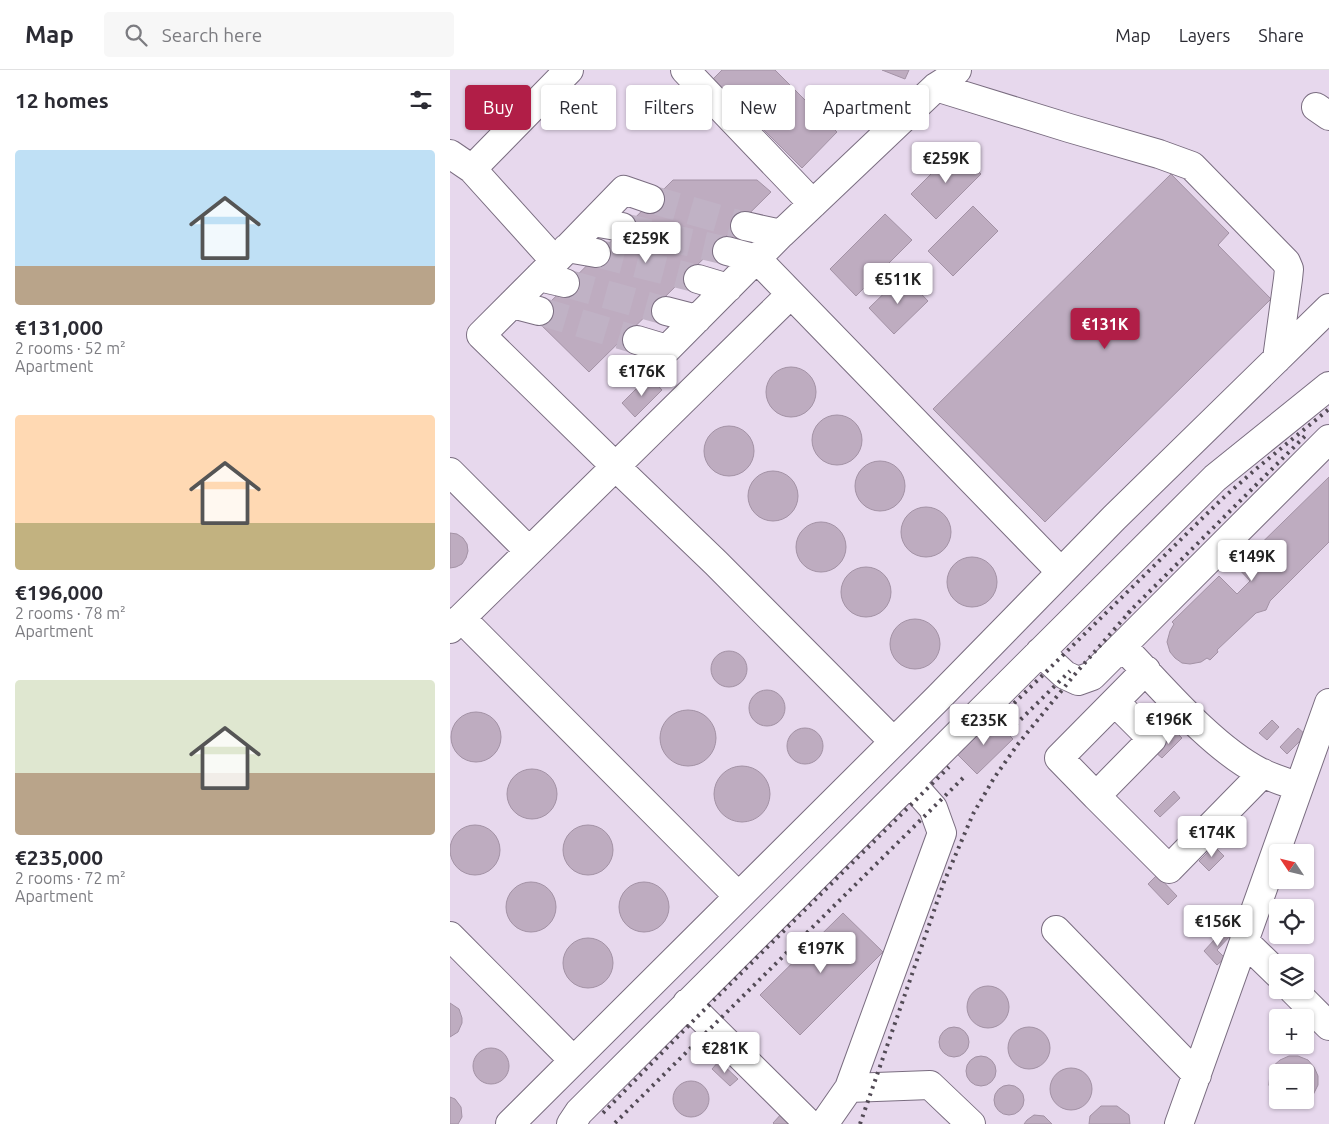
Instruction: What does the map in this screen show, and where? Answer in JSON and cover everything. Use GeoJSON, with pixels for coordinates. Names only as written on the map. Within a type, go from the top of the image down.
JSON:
{"type":"FeatureCollection","features":[{"type":"Feature","properties":{"kind":"lane"},"geometry":{"type":"LineString","coordinates":[[556,267],[461,161],[569,70]]}},
{"type":"Feature","properties":{"kind":"lane"},"geometry":{"type":"LineString","coordinates":[[685,70],[812,204]]}},
{"type":"Feature","properties":{"kind":"lane"},"geometry":{"type":"LineString","coordinates":[[637,340],[667,349],[812,204],[936,87],[957,70]]}},
{"type":"Feature","properties":{"kind":"lane"},"geometry":{"type":"LineString","coordinates":[[936,87],[1159,154],[1192,166],[1286,262],[1289,269],[1277,359]]}},
{"type":"Feature","properties":{"kind":"lane"},"geometry":{"type":"LineString","coordinates":[[650,199],[624,190],[593,222],[556,267],[512,304],[482,335],[716,563],[893,742]]}},
{"type":"Feature","properties":{"kind":"lane"},"geometry":{"type":"LineString","coordinates":[[593,222],[622,227]]}},
{"type":"Feature","properties":{"kind":"lane"},"geometry":{"type":"LineString","coordinates":[[745,226],[781,234]]}},
{"type":"Feature","properties":{"kind":"lane"},"geometry":{"type":"LineString","coordinates":[[726,251],[757,259],[1061,572]]}},
{"type":"Feature","properties":{"kind":"lane"},"geometry":{"type":"LineString","coordinates":[[556,267],[596,253]]}},
{"type":"Feature","properties":{"kind":"lane"},"geometry":{"type":"LineString","coordinates":[[698,279],[728,288]]}},
{"type":"Feature","properties":{"kind":"lane"},"geometry":{"type":"LineString","coordinates":[[738,896],[456,623],[791,294]]}},
{"type":"Feature","properties":{"kind":"lane"},"geometry":{"type":"LineString","coordinates":[[512,304],[540,310]]}},
{"type":"Feature","properties":{"kind":"lane"},"geometry":{"type":"LineString","coordinates":[[510,1124],[939,697],[1114,518],[1329,308]]}},
{"type":"Feature","properties":{"kind":"lane"},"geometry":{"type":"LineString","coordinates":[[666,311],[697,319]]}},
{"type":"Feature","properties":{"kind":"lane"},"geometry":{"type":"LineString","coordinates":[[571,1124],[579,1112],[1215,478],[1329,386]]}},
{"type":"Feature","properties":{"kind":"lane"},"geometry":{"type":"LineString","coordinates":[[1040,652],[1065,675],[1078,681],[1092,676],[1329,439]]}},
{"type":"Feature","properties":{"kind":"lane"},"geometry":{"type":"LineString","coordinates":[[450,472],[529,551]]}},
{"type":"Feature","properties":{"kind":"lane"},"geometry":{"type":"LineString","coordinates":[[1122,646],[1206,731],[1241,760],[1263,773],[1299,787]]}},
{"type":"Feature","properties":{"kind":"lane"},"geometry":{"type":"LineString","coordinates":[[1146,670],[1059,758],[1169,869],[1263,773]]}},
{"type":"Feature","properties":{"kind":"lane"},"geometry":{"type":"LineString","coordinates":[[1096,796],[1152,739],[1115,702]]}},
{"type":"Feature","properties":{"kind":"lane"},"geometry":{"type":"LineString","coordinates":[[1179,1124],[1329,703]]}},
{"type":"Feature","properties":{"kind":"lane"},"geometry":{"type":"LineString","coordinates":[[824,1124],[849,1088],[942,833],[933,808],[910,782]]}},
{"type":"Feature","properties":{"kind":"lane"},"geometry":{"type":"LineString","coordinates":[[1056,930],[1197,1075]]}},
{"type":"Feature","properties":{"kind":"lane"},"geometry":{"type":"LineString","coordinates":[[450,936],[573,1060]]}},
{"type":"Feature","properties":{"kind":"lane"},"geometry":{"type":"LineString","coordinates":[[1244,941],[1269,965]]}},
{"type":"Feature","properties":{"kind":"lane"},"geometry":{"type":"LineString","coordinates":[[1302,999],[1329,1026]]}},
{"type":"Feature","properties":{"kind":"lane"},"geometry":{"type":"LineString","coordinates":[[687,1004],[809,1124]]}},
{"type":"Feature","properties":{"kind":"lane"},"geometry":{"type":"LineString","coordinates":[[849,1088],[930,1086],[971,1124]]}},
{"type":"Feature","properties":{"kind":"building"},"geometry":{"type":"Polygon","coordinates":[[[722,70],[775,70],[790,85],[722,85],[722,88],[713,79],[722,70]]]}},
{"type":"Feature","properties":{"kind":"building"},"geometry":{"type":"Polygon","coordinates":[[[882,70],[909,70],[905,79],[882,70]]]}},
{"type":"Feature","properties":{"kind":"building"},"geometry":{"type":"Polygon","coordinates":[[[795,90],[805,100],[805,130],[835,130],[837,132],[802,168],[764,130],[795,130],[795,90]]]}},
{"type":"Feature","properties":{"kind":"building"},"geometry":{"type":"Polygon","coordinates":[[[956,149],[981,174],[936,219],[911,194],[956,149]]]}},
{"type":"Feature","properties":{"kind":"building"},"geometry":{"type":"Polygon","coordinates":[[[1171,174],[1229,233],[1218,245],[1271,299],[1045,522],[933,409],[1171,174]]]}},
{"type":"Feature","properties":{"kind":"building"},"geometry":{"type":"Polygon","coordinates":[[[673,180],[757,180],[771,192],[589,372],[534,318],[673,180]]]}},
{"type":"Feature","properties":{"kind":"building"},"geometry":{"type":"Polygon","coordinates":[[[973,206],[998,231],[953,276],[928,251],[973,206]]]}},
{"type":"Feature","properties":{"kind":"building"},"geometry":{"type":"Polygon","coordinates":[[[885,214],[912,240],[856,296],[830,269],[885,214]]]}},
{"type":"Feature","properties":{"kind":"building"},"geometry":{"type":"Polygon","coordinates":[[[903,275],[928,301],[894,334],[869,308],[903,275]]]}},
{"type":"Feature","properties":{"kind":"building"},"geometry":{"type":"Polygon","coordinates":[[[786,367],[796,367],[809,374],[816,387],[816,397],[809,410],[796,417],[786,417],[777,413],[770,406],[766,397],[766,387],[770,378],[777,371],[786,367]]]}},
{"type":"Feature","properties":{"kind":"building"},"geometry":{"type":"Polygon","coordinates":[[[649,376],[662,390],[635,417],[622,403],[649,376]]]}},
{"type":"Feature","properties":{"kind":"building"},"geometry":{"type":"Polygon","coordinates":[[[832,415],[842,415],[855,422],[862,435],[862,445],[855,458],[842,465],[832,465],[823,461],[816,454],[812,445],[812,435],[816,426],[823,419],[832,415]]]}},
{"type":"Feature","properties":{"kind":"building"},"geometry":{"type":"Polygon","coordinates":[[[724,426],[734,426],[747,433],[754,446],[754,456],[747,469],[734,476],[724,476],[715,472],[708,465],[704,456],[704,446],[708,437],[715,430],[724,426]]]}},
{"type":"Feature","properties":{"kind":"building"},"geometry":{"type":"Polygon","coordinates":[[[880,461],[890,463],[898,468],[903,476],[905,486],[903,496],[898,504],[890,509],[880,511],[870,509],[862,504],[857,496],[855,486],[857,476],[862,468],[870,463],[880,461]]]}},
{"type":"Feature","properties":{"kind":"building"},"geometry":{"type":"Polygon","coordinates":[[[768,471],[778,471],[791,478],[798,491],[798,501],[791,514],[778,521],[768,521],[759,517],[752,510],[748,501],[748,491],[752,482],[759,475],[768,471]]]}},
{"type":"Feature","properties":{"kind":"building"},"geometry":{"type":"Polygon","coordinates":[[[1329,477],[1329,542],[1270,601],[1266,610],[1256,613],[1217,650],[1218,652],[1210,660],[1207,658],[1201,662],[1190,664],[1182,663],[1175,658],[1170,652],[1167,642],[1174,624],[1172,622],[1219,576],[1237,594],[1250,581],[1237,567],[1329,477]]]}},
{"type":"Feature","properties":{"kind":"building"},"geometry":{"type":"Polygon","coordinates":[[[926,507],[936,509],[944,514],[949,522],[951,532],[949,542],[944,550],[936,555],[926,557],[916,555],[908,550],[903,542],[901,532],[903,522],[908,514],[916,509],[926,507]]]}},
{"type":"Feature","properties":{"kind":"building"},"geometry":{"type":"Polygon","coordinates":[[[816,522],[826,522],[839,529],[846,542],[846,552],[839,565],[826,572],[816,572],[807,568],[800,561],[796,552],[796,542],[800,533],[807,526],[816,522]]]}},
{"type":"Feature","properties":{"kind":"building"},"geometry":{"type":"Polygon","coordinates":[[[450,533],[457,534],[463,538],[467,544],[468,551],[462,564],[450,568],[450,533]]]}},
{"type":"Feature","properties":{"kind":"building"},"geometry":{"type":"Polygon","coordinates":[[[967,557],[977,557],[990,564],[997,577],[997,587],[990,600],[977,607],[967,607],[958,603],[951,596],[947,587],[947,577],[951,568],[958,561],[967,557]]]}},
{"type":"Feature","properties":{"kind":"building"},"geometry":{"type":"Polygon","coordinates":[[[861,567],[871,567],[884,574],[891,587],[891,597],[884,610],[871,617],[861,617],[852,613],[845,606],[841,597],[841,587],[845,578],[852,571],[861,567]]]}},
{"type":"Feature","properties":{"kind":"building"},"geometry":{"type":"Polygon","coordinates":[[[910,619],[920,619],[933,626],[940,639],[940,649],[933,662],[920,669],[910,669],[901,665],[894,658],[890,649],[890,639],[894,630],[901,623],[910,619]]]}},
{"type":"Feature","properties":{"kind":"building"},"geometry":{"type":"Polygon","coordinates":[[[729,651],[741,657],[747,669],[741,681],[729,687],[717,681],[711,669],[717,657],[729,651]]]}},
{"type":"Feature","properties":{"kind":"building"},"geometry":{"type":"Polygon","coordinates":[[[767,690],[779,696],[785,708],[779,720],[767,726],[755,720],[749,708],[755,696],[767,690]]]}},
{"type":"Feature","properties":{"kind":"building"},"geometry":{"type":"Polygon","coordinates":[[[683,710],[693,710],[708,718],[714,727],[716,738],[714,749],[708,758],[693,766],[683,766],[672,761],[665,754],[660,743],[660,733],[665,722],[672,715],[683,710]]]}},
{"type":"Feature","properties":{"kind":"building"},"geometry":{"type":"Polygon","coordinates":[[[476,712],[485,714],[496,723],[501,737],[499,746],[490,757],[476,762],[467,760],[456,751],[451,737],[453,728],[462,717],[476,712]]]}},
{"type":"Feature","properties":{"kind":"building"},"geometry":{"type":"Polygon","coordinates":[[[991,717],[1013,739],[977,774],[955,752],[991,717]]]}},
{"type":"Feature","properties":{"kind":"building"},"geometry":{"type":"Polygon","coordinates":[[[1272,720],[1279,727],[1267,740],[1259,733],[1272,720]]]}},
{"type":"Feature","properties":{"kind":"building"},"geometry":{"type":"Polygon","coordinates":[[[805,728],[817,734],[823,746],[817,758],[805,764],[793,758],[787,746],[793,734],[805,728]]]}},
{"type":"Feature","properties":{"kind":"building"},"geometry":{"type":"Polygon","coordinates":[[[1298,728],[1306,735],[1287,754],[1280,747],[1298,728]]]}},
{"type":"Feature","properties":{"kind":"building"},"geometry":{"type":"Polygon","coordinates":[[[1175,731],[1182,738],[1162,758],[1155,752],[1175,731]]]}},
{"type":"Feature","properties":{"kind":"building"},"geometry":{"type":"Polygon","coordinates":[[[737,766],[747,766],[762,774],[768,783],[770,794],[768,805],[762,814],[747,822],[737,822],[726,817],[719,810],[714,799],[714,789],[719,778],[726,771],[737,766]]]}},
{"type":"Feature","properties":{"kind":"building"},"geometry":{"type":"Polygon","coordinates":[[[532,769],[541,771],[552,780],[557,794],[555,803],[546,814],[532,819],[523,817],[512,808],[507,794],[509,785],[518,774],[532,769]]]}},
{"type":"Feature","properties":{"kind":"building"},"geometry":{"type":"Polygon","coordinates":[[[1174,791],[1180,798],[1160,817],[1154,811],[1174,791]]]}},
{"type":"Feature","properties":{"kind":"building"},"geometry":{"type":"Polygon","coordinates":[[[475,825],[484,827],[495,836],[500,850],[498,859],[489,870],[475,875],[466,873],[455,864],[450,850],[452,841],[461,830],[475,825]]]}},
{"type":"Feature","properties":{"kind":"building"},"geometry":{"type":"Polygon","coordinates":[[[588,825],[597,827],[608,836],[613,850],[611,859],[602,870],[588,875],[579,873],[568,864],[563,850],[565,841],[574,830],[588,825]]]}},
{"type":"Feature","properties":{"kind":"building"},"geometry":{"type":"Polygon","coordinates":[[[1214,846],[1224,856],[1209,871],[1199,861],[1214,846]]]}},
{"type":"Feature","properties":{"kind":"building"},"geometry":{"type":"Polygon","coordinates":[[[1157,875],[1177,896],[1168,905],[1148,884],[1157,875]]]}},
{"type":"Feature","properties":{"kind":"building"},"geometry":{"type":"Polygon","coordinates":[[[531,882],[540,884],[551,893],[556,907],[554,916],[545,927],[531,932],[522,930],[511,921],[506,907],[508,898],[517,887],[531,882]]]}},
{"type":"Feature","properties":{"kind":"building"},"geometry":{"type":"Polygon","coordinates":[[[644,882],[653,884],[664,893],[669,907],[667,916],[658,927],[644,932],[635,930],[624,921],[619,907],[621,898],[630,887],[644,882]]]}},
{"type":"Feature","properties":{"kind":"building"},"geometry":{"type":"Polygon","coordinates":[[[843,913],[883,952],[800,1035],[760,995],[843,913]]]}},
{"type":"Feature","properties":{"kind":"building"},"geometry":{"type":"Polygon","coordinates":[[[1225,928],[1232,934],[1217,950],[1225,958],[1217,965],[1204,951],[1225,928]]]}},
{"type":"Feature","properties":{"kind":"building"},"geometry":{"type":"Polygon","coordinates":[[[588,938],[597,940],[608,949],[613,963],[611,972],[602,983],[588,988],[579,986],[568,977],[563,963],[565,954],[574,943],[588,938]]]}},
{"type":"Feature","properties":{"kind":"building"},"geometry":{"type":"Polygon","coordinates":[[[992,986],[1000,989],[1006,995],[1009,1007],[1006,1019],[1000,1025],[984,1028],[976,1025],[970,1019],[967,1003],[970,995],[976,989],[992,986]]]}},
{"type":"Feature","properties":{"kind":"building"},"geometry":{"type":"Polygon","coordinates":[[[450,1003],[459,1009],[462,1023],[458,1032],[450,1037],[450,1003]]]}},
{"type":"Feature","properties":{"kind":"building"},"geometry":{"type":"Polygon","coordinates":[[[954,1027],[965,1031],[969,1042],[965,1053],[954,1057],[943,1053],[939,1042],[943,1031],[954,1027]]]}},
{"type":"Feature","properties":{"kind":"building"},"geometry":{"type":"Polygon","coordinates":[[[1033,1027],[1041,1030],[1047,1036],[1050,1048],[1047,1060],[1041,1066],[1025,1069],[1017,1066],[1011,1060],[1008,1044],[1011,1036],[1017,1030],[1033,1027]]]}},
{"type":"Feature","properties":{"kind":"building"},"geometry":{"type":"Polygon","coordinates":[[[491,1048],[504,1053],[509,1066],[504,1079],[491,1084],[478,1079],[473,1066],[478,1053],[491,1048]]]}},
{"type":"Feature","properties":{"kind":"building"},"geometry":{"type":"Polygon","coordinates":[[[981,1056],[987,1057],[995,1065],[995,1077],[987,1085],[981,1086],[975,1085],[967,1077],[966,1071],[967,1065],[975,1057],[981,1056]]]}},
{"type":"Feature","properties":{"kind":"building"},"geometry":{"type":"Polygon","coordinates":[[[1289,1056],[1298,1056],[1308,1060],[1311,1064],[1275,1064],[1289,1056]]]}},
{"type":"Feature","properties":{"kind":"building"},"geometry":{"type":"Polygon","coordinates":[[[719,1061],[738,1079],[730,1086],[712,1069],[719,1061]]]}},
{"type":"Feature","properties":{"kind":"building"},"geometry":{"type":"Polygon","coordinates":[[[1314,1067],[1318,1076],[1318,1085],[1314,1093],[1314,1067]]]}},
{"type":"Feature","properties":{"kind":"building"},"geometry":{"type":"Polygon","coordinates":[[[1075,1068],[1083,1071],[1089,1077],[1092,1089],[1089,1101],[1083,1107],[1067,1110],[1059,1107],[1053,1101],[1050,1085],[1053,1077],[1059,1071],[1075,1068]]]}},
{"type":"Feature","properties":{"kind":"building"},"geometry":{"type":"Polygon","coordinates":[[[691,1081],[704,1086],[709,1099],[704,1112],[691,1117],[678,1112],[673,1099],[678,1086],[691,1081]]]}},
{"type":"Feature","properties":{"kind":"building"},"geometry":{"type":"Polygon","coordinates":[[[1009,1085],[1020,1089],[1024,1100],[1020,1111],[1009,1115],[998,1111],[994,1100],[998,1089],[1009,1085]]]}},
{"type":"Feature","properties":{"kind":"building"},"geometry":{"type":"Polygon","coordinates":[[[450,1097],[455,1099],[461,1107],[462,1117],[458,1124],[450,1124],[450,1097]]]}},
{"type":"Feature","properties":{"kind":"building"},"geometry":{"type":"Polygon","coordinates":[[[1101,1106],[1117,1106],[1129,1115],[1130,1124],[1089,1124],[1090,1116],[1101,1106]]]}},
{"type":"Feature","properties":{"kind":"building"},"geometry":{"type":"Polygon","coordinates":[[[783,1112],[795,1124],[773,1123],[783,1112]]]}},
{"type":"Feature","properties":{"kind":"building"},"geometry":{"type":"Polygon","coordinates":[[[1034,1115],[1044,1116],[1052,1124],[1024,1124],[1034,1115]]]}},
{"type":"Feature","properties":{"kind":"tunnel"},"geometry":{"type":"LineString","coordinates":[[650,199],[745,226]]}},
{"type":"Feature","properties":{"kind":"tunnel"},"geometry":{"type":"LineString","coordinates":[[622,227],[727,251]]}},
{"type":"Feature","properties":{"kind":"tunnel"},"geometry":{"type":"LineString","coordinates":[[596,253],[698,279]]}},
{"type":"Feature","properties":{"kind":"tunnel"},"geometry":{"type":"LineString","coordinates":[[565,283],[666,311]]}},
{"type":"Feature","properties":{"kind":"tunnel"},"geometry":{"type":"LineString","coordinates":[[539,311],[637,340]]}},
{"type":"Feature","properties":{"kind":"railway"},"geometry":{"type":"LineString","coordinates":[[998,719],[1222,499],[1329,409]]}},
{"type":"Feature","properties":{"kind":"railway"},"geometry":{"type":"LineString","coordinates":[[1128,613],[1305,436]]}},
{"type":"Feature","properties":{"kind":"railway"},"geometry":{"type":"LineString","coordinates":[[860,1124],[944,882],[973,814],[994,778],[1018,744],[1076,673],[1133,608]]}},
{"type":"Feature","properties":{"kind":"railway"},"geometry":{"type":"LineString","coordinates":[[1010,730],[1070,671]]}},
{"type":"Feature","properties":{"kind":"railway"},"geometry":{"type":"LineString","coordinates":[[603,1113],[949,767]]}},
{"type":"Feature","properties":{"kind":"railway"},"geometry":{"type":"LineString","coordinates":[[615,1123],[963,778]]}}]}
